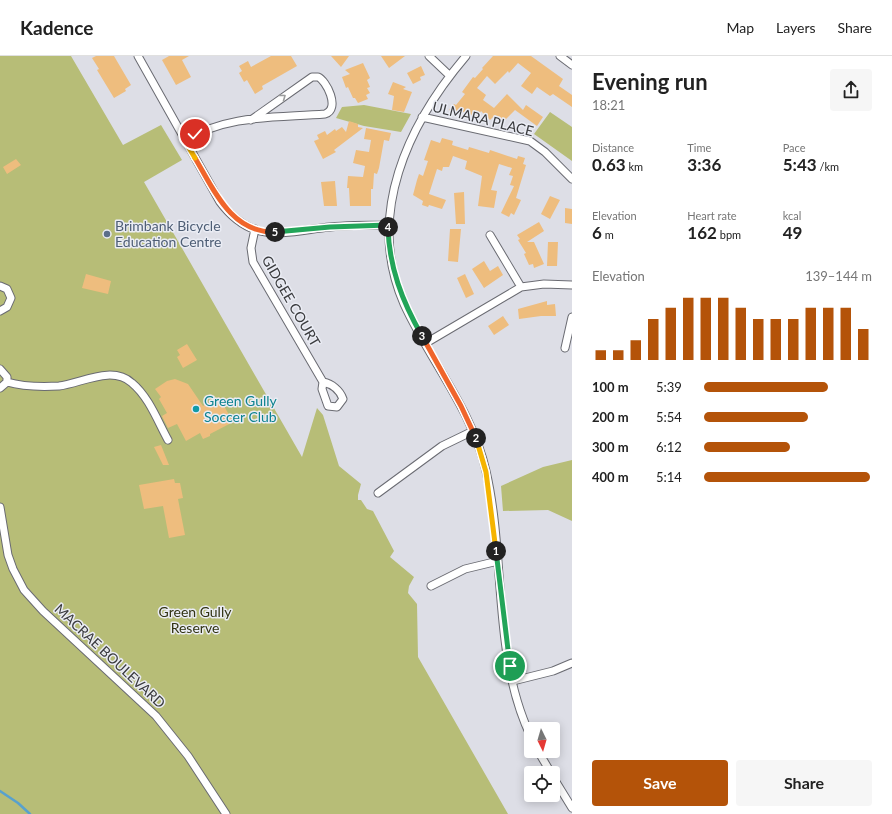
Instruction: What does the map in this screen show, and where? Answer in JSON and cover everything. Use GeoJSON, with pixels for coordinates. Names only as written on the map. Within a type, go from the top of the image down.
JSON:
{"type":"FeatureCollection","features":[{"type":"Feature","properties":{"kind":"street"},"geometry":{"type":"LineString","coordinates":[[138,56],[225,209],[243,224],[254,229],[273,232],[330,227],[388,225]]}},
{"type":"Feature","properties":{"kind":"street"},"geometry":{"type":"LineString","coordinates":[[429,56],[450,75]]}},
{"type":"Feature","properties":{"kind":"street"},"geometry":{"type":"LineString","coordinates":[[466,56],[435,95],[408,145],[396,176],[388,225],[391,257],[404,304],[473,431],[486,472],[513,681],[519,708],[525,722]]}},
{"type":"Feature","properties":{"kind":"street"},"geometry":{"type":"LineString","coordinates":[[560,56],[572,65]]}},
{"type":"Feature","properties":{"kind":"street"},"geometry":{"type":"LineString","coordinates":[[185,141],[215,125],[251,120],[325,114],[330,112],[333,108],[333,101],[323,80],[318,77],[312,77],[251,120]]}},
{"type":"Feature","properties":{"kind":"street","name":"ULMARA PLACE"},"geometry":{"type":"LineString","coordinates":[[422,118],[530,142],[545,152],[572,179]]}},
{"type":"Feature","properties":{"kind":"street","name":"GIDGEE COURT"},"geometry":{"type":"LineString","coordinates":[[254,229],[251,248],[253,262],[323,382]]}},
{"type":"Feature","properties":{"kind":"street"},"geometry":{"type":"LineString","coordinates":[[490,235],[520,287]]}},
{"type":"Feature","properties":{"kind":"street"},"geometry":{"type":"LineString","coordinates":[[426,343],[520,287],[538,284],[572,284]]}},
{"type":"Feature","properties":{"kind":"street"},"geometry":{"type":"LineString","coordinates":[[1,286],[7,290],[11,298],[7,307],[1,311]]}},
{"type":"Feature","properties":{"kind":"street"},"geometry":{"type":"LineString","coordinates":[[564,348],[572,317]]}},
{"type":"Feature","properties":{"kind":"street"},"geometry":{"type":"LineString","coordinates":[[0,369],[6,377],[7,382]]}},
{"type":"Feature","properties":{"kind":"street"},"geometry":{"type":"LineString","coordinates":[[0,388],[7,382],[40,387],[78,383],[106,375],[124,377],[142,394],[168,440]]}},
{"type":"Feature","properties":{"kind":"street"},"geometry":{"type":"LineString","coordinates":[[378,493],[442,446],[473,431]]}},
{"type":"Feature","properties":{"kind":"street","name":"MACRAE BOULEVARD"},"geometry":{"type":"LineString","coordinates":[[0,507],[8,555],[18,580],[24,590],[43,611],[156,716],[188,756],[226,814]]}},
{"type":"Feature","properties":{"kind":"street"},"geometry":{"type":"LineString","coordinates":[[431,586],[465,569],[498,561]]}},
{"type":"Feature","properties":{"kind":"street"},"geometry":{"type":"LineString","coordinates":[[513,681],[553,671],[572,663]]}},
{"type":"Feature","properties":{"kind":"street"},"geometry":{"type":"LineString","coordinates":[[560,788],[572,808]]}},
{"type":"Feature","properties":{"kind":"green space","name":"Green Gully Reserve"},"geometry":{"type":"Polygon","coordinates":[[[0,56],[71,56],[123,145],[161,125],[182,160],[144,182],[302,457],[317,408],[323,415],[339,466],[361,484],[358,500],[361,500],[367,509],[373,511],[394,551],[390,557],[414,577],[409,586],[408,593],[417,604],[418,657],[508,814],[0,814],[0,56]]]}},
{"type":"Feature","properties":{"kind":"green space"},"geometry":{"type":"Polygon","coordinates":[[[364,105],[411,114],[401,132],[364,126],[336,118],[342,107],[364,105]]]}},
{"type":"Feature","properties":{"kind":"green space"},"geometry":{"type":"Polygon","coordinates":[[[550,112],[572,127],[572,161],[534,134],[550,112]]]}},
{"type":"Feature","properties":{"kind":"green space"},"geometry":{"type":"Polygon","coordinates":[[[572,460],[572,521],[548,510],[503,511],[501,486],[543,467],[572,460]]]}},
{"type":"Feature","properties":{"kind":"building"},"geometry":{"type":"Polygon","coordinates":[[[96,56],[114,56],[131,85],[125,89],[126,91],[114,98],[97,70],[99,69],[92,58],[96,56]]]}},
{"type":"Feature","properties":{"kind":"building"},"geometry":{"type":"Polygon","coordinates":[[[169,56],[189,56],[182,60],[191,77],[176,85],[162,60],[169,56]]]}},
{"type":"Feature","properties":{"kind":"building"},"geometry":{"type":"Polygon","coordinates":[[[271,56],[291,56],[297,66],[262,86],[263,89],[255,94],[247,80],[244,82],[239,73],[242,71],[239,66],[248,61],[251,67],[271,56]]]}},
{"type":"Feature","properties":{"kind":"building"},"geometry":{"type":"Polygon","coordinates":[[[331,56],[349,56],[341,67],[331,56]]]}},
{"type":"Feature","properties":{"kind":"building"},"geometry":{"type":"Polygon","coordinates":[[[381,56],[405,56],[389,68],[381,56]]]}},
{"type":"Feature","properties":{"kind":"building"},"geometry":{"type":"Polygon","coordinates":[[[493,56],[531,56],[563,79],[559,86],[572,95],[572,107],[553,94],[550,96],[537,87],[532,94],[521,86],[531,73],[518,63],[509,73],[508,71],[495,84],[487,76],[477,88],[486,95],[483,100],[494,108],[507,94],[523,110],[526,105],[543,117],[537,126],[515,110],[503,122],[495,115],[490,120],[481,111],[476,119],[466,111],[465,113],[460,110],[456,115],[449,110],[454,104],[456,105],[465,94],[462,92],[473,77],[475,78],[493,56]]]}},
{"type":"Feature","properties":{"kind":"building"},"geometry":{"type":"Polygon","coordinates":[[[363,63],[370,78],[367,80],[370,87],[367,88],[370,93],[366,95],[368,99],[358,103],[355,98],[353,98],[348,87],[346,88],[342,77],[350,74],[345,70],[363,63]]]}},
{"type":"Feature","properties":{"kind":"building"},"geometry":{"type":"Polygon","coordinates":[[[421,66],[425,75],[420,77],[421,80],[413,84],[407,73],[421,66]]]}},
{"type":"Feature","properties":{"kind":"building"},"geometry":{"type":"Polygon","coordinates":[[[393,82],[406,87],[403,89],[412,92],[404,112],[392,110],[394,96],[388,94],[393,82]]]}},
{"type":"Feature","properties":{"kind":"building"},"geometry":{"type":"Polygon","coordinates":[[[349,121],[358,124],[358,127],[363,128],[334,150],[336,152],[323,159],[314,141],[319,139],[317,135],[325,131],[327,135],[335,129],[336,131],[342,127],[346,132],[349,121]]]}},
{"type":"Feature","properties":{"kind":"building"},"geometry":{"type":"Polygon","coordinates":[[[366,128],[391,133],[389,141],[384,140],[379,168],[377,174],[374,173],[373,189],[371,189],[371,206],[350,206],[349,188],[347,188],[348,176],[363,177],[365,166],[353,163],[356,150],[369,152],[371,140],[364,139],[366,128]]]}},
{"type":"Feature","properties":{"kind":"building"},"geometry":{"type":"Polygon","coordinates":[[[442,138],[453,141],[452,145],[468,150],[469,147],[489,153],[490,150],[517,159],[518,156],[525,158],[523,164],[526,165],[516,198],[521,200],[514,215],[511,213],[509,217],[501,213],[514,186],[510,185],[513,176],[509,175],[512,168],[499,164],[491,190],[497,191],[494,208],[478,206],[482,176],[465,169],[467,161],[453,156],[449,167],[443,167],[442,171],[437,169],[429,194],[446,200],[442,209],[429,205],[428,207],[422,205],[423,201],[413,195],[417,180],[419,174],[423,176],[428,161],[424,160],[431,140],[440,143],[442,138]]]}},
{"type":"Feature","properties":{"kind":"building"},"geometry":{"type":"Polygon","coordinates":[[[16,159],[21,165],[7,174],[3,167],[16,159]]]}},
{"type":"Feature","properties":{"kind":"building"},"geometry":{"type":"Polygon","coordinates":[[[335,181],[337,206],[324,206],[321,182],[335,181]]]}},
{"type":"Feature","properties":{"kind":"building"},"geometry":{"type":"Polygon","coordinates":[[[464,192],[465,224],[456,224],[454,193],[464,192]]]}},
{"type":"Feature","properties":{"kind":"building"},"geometry":{"type":"Polygon","coordinates":[[[550,196],[560,200],[550,219],[541,214],[550,196]]]}},
{"type":"Feature","properties":{"kind":"building"},"geometry":{"type":"Polygon","coordinates":[[[565,208],[572,209],[572,224],[565,223],[565,208]]]}},
{"type":"Feature","properties":{"kind":"building"},"geometry":{"type":"Polygon","coordinates":[[[539,222],[544,231],[527,242],[534,242],[544,264],[534,268],[533,264],[529,265],[524,254],[526,253],[518,240],[520,239],[517,235],[539,222]]]}},
{"type":"Feature","properties":{"kind":"building"},"geometry":{"type":"Polygon","coordinates":[[[450,229],[461,229],[458,262],[448,261],[450,229]]]}},
{"type":"Feature","properties":{"kind":"building"},"geometry":{"type":"Polygon","coordinates":[[[548,242],[558,242],[557,266],[547,266],[548,242]]]}},
{"type":"Feature","properties":{"kind":"building"},"geometry":{"type":"Polygon","coordinates":[[[484,261],[490,271],[498,266],[503,275],[484,288],[472,269],[484,261]]]}},
{"type":"Feature","properties":{"kind":"building"},"geometry":{"type":"Polygon","coordinates":[[[86,274],[111,281],[108,294],[82,288],[86,274]]]}},
{"type":"Feature","properties":{"kind":"building"},"geometry":{"type":"Polygon","coordinates":[[[465,274],[474,294],[466,298],[457,278],[465,274]]]}},
{"type":"Feature","properties":{"kind":"building"},"geometry":{"type":"Polygon","coordinates":[[[547,301],[547,305],[555,304],[556,316],[541,316],[519,319],[518,309],[547,301]]]}},
{"type":"Feature","properties":{"kind":"building"},"geometry":{"type":"Polygon","coordinates":[[[503,316],[509,325],[494,335],[488,326],[503,316]]]}},
{"type":"Feature","properties":{"kind":"building"},"geometry":{"type":"Polygon","coordinates":[[[187,344],[197,360],[183,368],[177,357],[180,355],[177,350],[187,344]]]}},
{"type":"Feature","properties":{"kind":"building","name":"Green Gully Soccer Club"},"geometry":{"type":"Polygon","coordinates":[[[175,379],[188,384],[203,406],[219,397],[233,422],[203,439],[200,433],[186,441],[177,424],[168,428],[162,416],[167,413],[159,399],[161,397],[155,389],[167,381],[175,379]]]}},
{"type":"Feature","properties":{"kind":"building"},"geometry":{"type":"Polygon","coordinates":[[[161,445],[169,465],[163,465],[154,447],[161,445]]]}},
{"type":"Feature","properties":{"kind":"building"},"geometry":{"type":"Polygon","coordinates":[[[174,479],[175,483],[180,483],[183,498],[178,499],[185,535],[169,538],[163,506],[144,509],[139,485],[174,479]]]}},
{"type":"Feature","properties":{"kind":"waterway"},"geometry":{"type":"LineString","coordinates":[[0,791],[18,803],[30,814]]}},
{"type":"Feature","properties":{"kind":"place","name":"Brimbank Bicycle Education Centre"},"geometry":{"type":"Point","coordinates":[107,234]}},
{"type":"Feature","properties":{"kind":"place","name":"Green Gully Soccer Club"},"geometry":{"type":"Point","coordinates":[196,409]}},
{"type":"Feature","properties":{"kind":"route"},"geometry":{"type":"LineString","coordinates":[[195,134],[185,141],[220,202],[225,209],[243,224],[261,231],[273,232],[330,227],[388,225],[394,272],[404,304],[468,419],[481,453],[486,472],[491,504],[510,666]]}}]}
